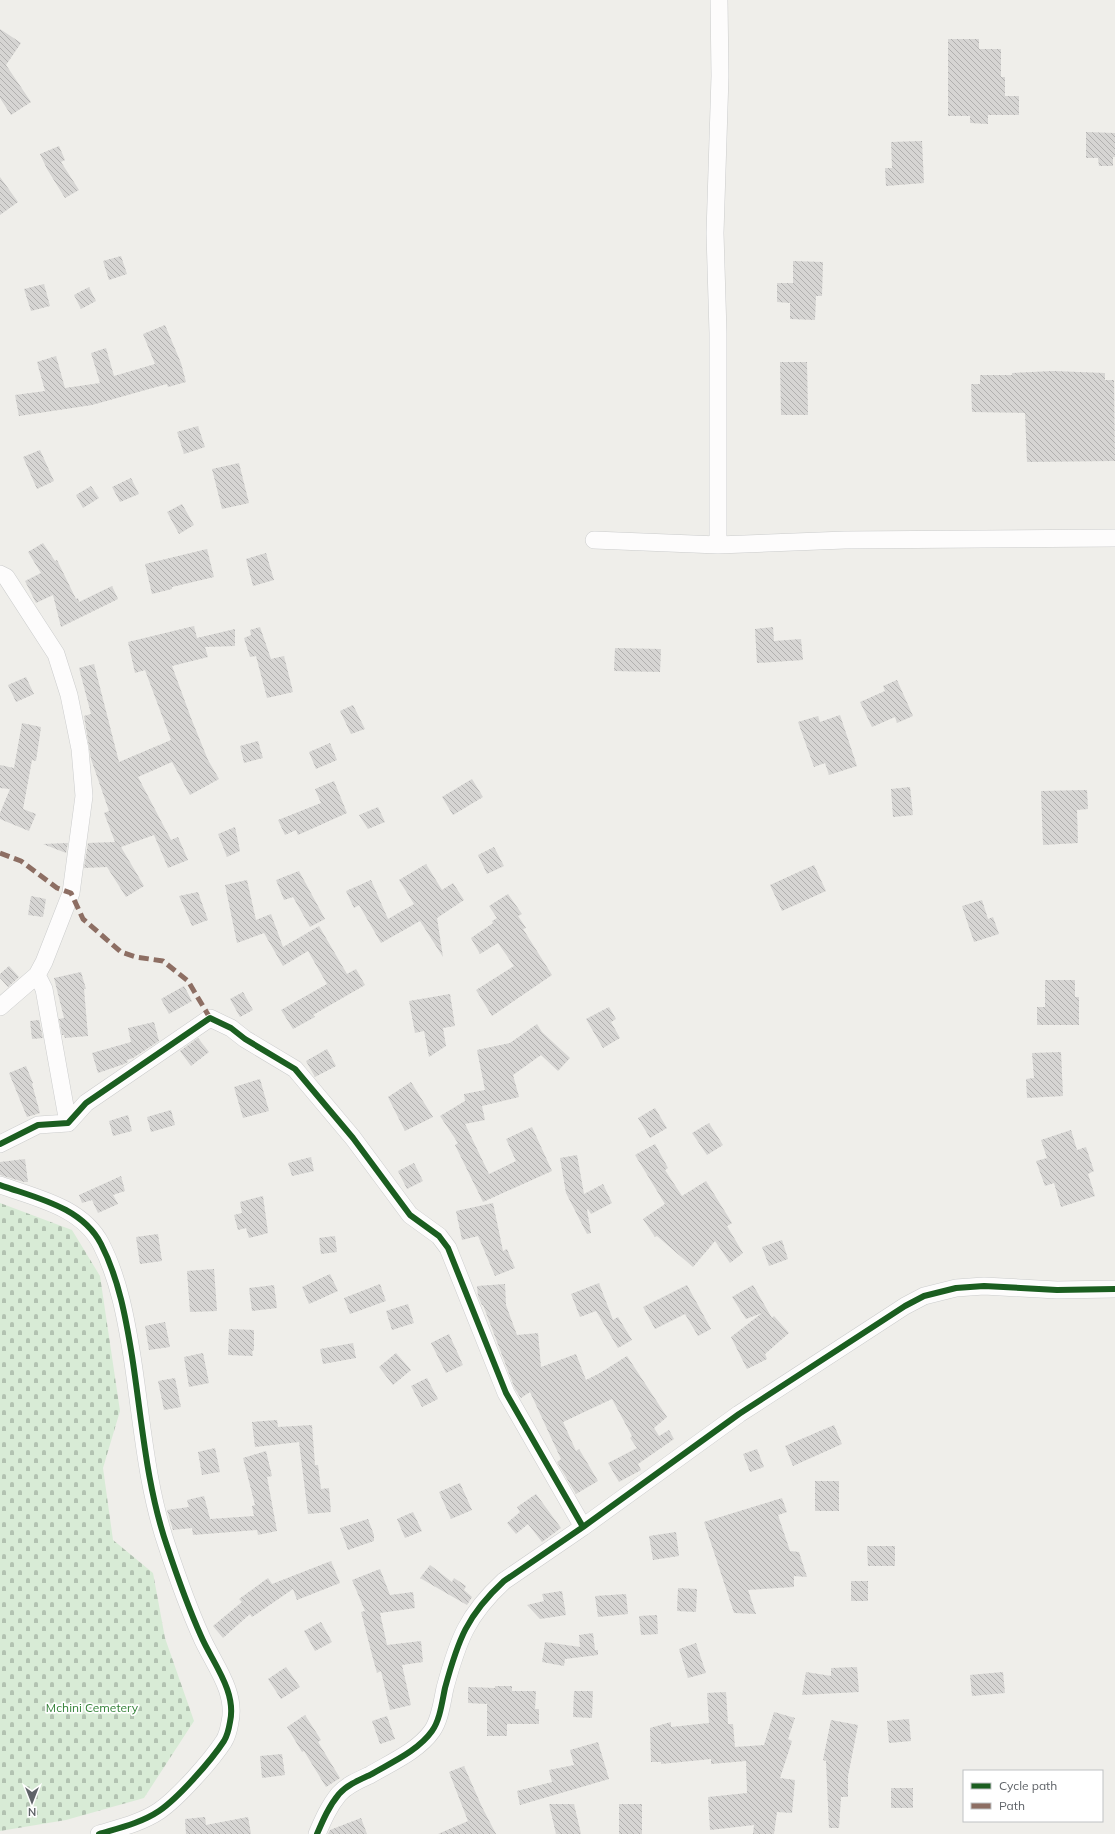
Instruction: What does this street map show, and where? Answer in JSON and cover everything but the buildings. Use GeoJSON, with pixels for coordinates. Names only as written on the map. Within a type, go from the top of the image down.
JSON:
{"type":"FeatureCollection","features":[{"type":"Feature","properties":{"kind":"street"},"geometry":{"type":"LineString","coordinates":[[718,545],[718,333],[715,232],[720,76],[719,0]]}},
{"type":"Feature","properties":{"kind":"street"},"geometry":{"type":"LineString","coordinates":[[594,540],[718,545],[844,540],[1115,538]]}},
{"type":"Feature","properties":{"kind":"street"},"geometry":{"type":"LineString","coordinates":[[0,574],[6,577],[56,654],[69,695],[80,749],[84,796],[71,893],[44,962],[37,975],[0,1006]]}},
{"type":"Feature","properties":{"kind":"street"},"geometry":{"type":"LineString","coordinates":[[37,975],[44,989],[68,1123]]}},
{"type":"Feature","properties":{"kind":"street"},"geometry":{"type":"LineString","coordinates":[[0,1144],[38,1125],[68,1123],[86,1103],[210,1018],[231,1028],[245,1039],[295,1069],[353,1138],[410,1215],[439,1236],[448,1248],[506,1393],[583,1527]]}},
{"type":"Feature","properties":{"kind":"street"},"geometry":{"type":"LineString","coordinates":[[0,1186],[40,1199],[68,1211],[90,1227],[101,1244],[116,1281],[127,1322],[142,1418],[149,1478],[166,1543],[201,1637],[224,1678],[230,1702],[231,1720],[225,1739],[178,1794],[158,1811],[135,1823],[99,1834]]}},
{"type":"Feature","properties":{"kind":"street"},"geometry":{"type":"LineString","coordinates":[[317,1834],[328,1810],[340,1794],[355,1782],[422,1743],[433,1730],[456,1649],[462,1634],[482,1604],[504,1581],[583,1527],[739,1414],[905,1306],[924,1296],[956,1288],[984,1286],[1057,1290],[1115,1290]]}},
{"type":"Feature","properties":{"kind":"green space","name":"Mchini Cemetery"},"geometry":{"type":"Polygon","coordinates":[[[0,1203],[72,1230],[100,1276],[120,1411],[103,1468],[113,1540],[153,1573],[165,1638],[194,1721],[144,1798],[66,1820],[0,1831],[0,1203]]]}},
{"type":"Feature","properties":{"kind":"marked path"},"geometry":{"type":"LineString","coordinates":[[0,853],[21,861],[57,888],[71,893],[83,919],[121,952],[136,957],[163,961],[188,981],[210,1018]]}},
{"type":"Feature","properties":{"kind":"cycle path"},"geometry":{"type":"LineString","coordinates":[[0,1144],[38,1125],[68,1123],[86,1103],[210,1018],[231,1028],[245,1039],[295,1069],[353,1138],[410,1215],[439,1236],[448,1248],[506,1393],[583,1527]]}},
{"type":"Feature","properties":{"kind":"cycle path"},"geometry":{"type":"LineString","coordinates":[[0,1185],[43,1200],[70,1212],[93,1231],[107,1257],[113,1271],[121,1299],[127,1328],[149,1476],[160,1523],[192,1614],[201,1636],[227,1688],[230,1699],[230,1722],[225,1739],[194,1779],[159,1811],[130,1825],[99,1834]]}},
{"type":"Feature","properties":{"kind":"cycle path"},"geometry":{"type":"LineString","coordinates":[[317,1834],[329,1808],[342,1791],[353,1783],[412,1751],[435,1727],[454,1656],[472,1617],[491,1593],[504,1581],[583,1527],[739,1414],[905,1306],[924,1296],[956,1288],[984,1286],[1057,1290],[1115,1289]]}}]}
